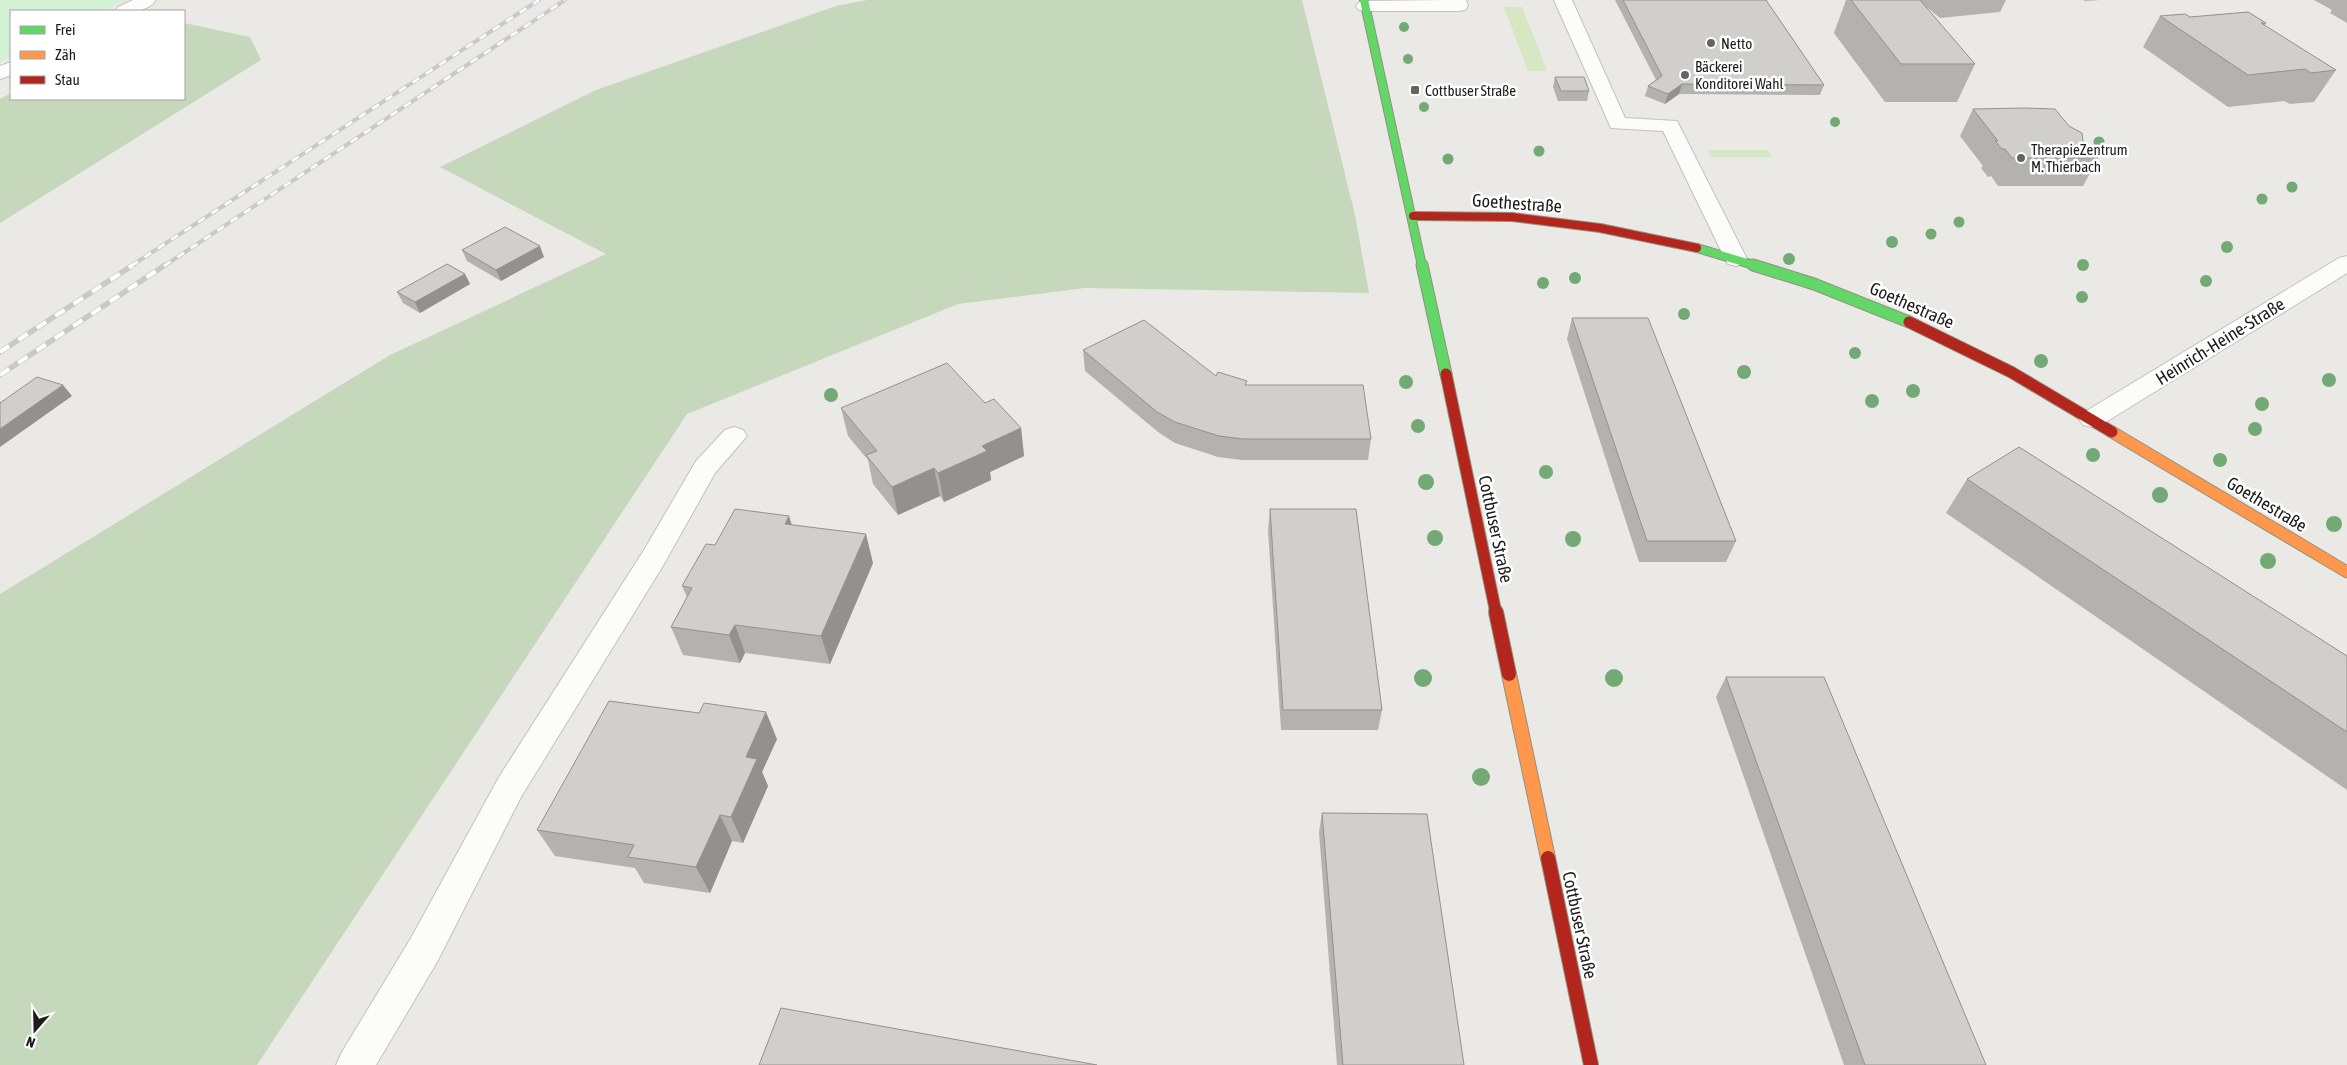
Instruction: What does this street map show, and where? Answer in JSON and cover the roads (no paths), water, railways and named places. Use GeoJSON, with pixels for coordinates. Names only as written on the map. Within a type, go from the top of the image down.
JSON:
{"type":"FeatureCollection","features":[{"type":"Feature","properties":{"kind":"street"},"geometry":{"type":"LineString","coordinates":[[126,10],[147,0]]}},
{"type":"Feature","properties":{"kind":"street"},"geometry":{"type":"LineString","coordinates":[[1364,3],[1459,6],[1458,0]]}},
{"type":"Feature","properties":{"kind":"street"},"geometry":{"type":"LineString","coordinates":[[1562,0],[1618,124],[1670,124],[1736,259]]}},
{"type":"Feature","properties":{"kind":"street","name":"Cottbuser Straße"},"geometry":{"type":"LineString","coordinates":[[1364,3],[1413,216],[1591,1065]]}},
{"type":"Feature","properties":{"kind":"street","name":"Goethestraße"},"geometry":{"type":"LineString","coordinates":[[1413,216],[1512,217],[1639,236],[1736,259],[1814,284],[1912,323],[2012,372],[2347,572]]}},
{"type":"Feature","properties":{"kind":"street","name":"Heinrich-Heine-Straße"},"geometry":{"type":"LineString","coordinates":[[2092,419],[2347,263]]}},
{"type":"Feature","properties":{"kind":"street"},"geometry":{"type":"LineString","coordinates":[[355,1065],[424,950],[510,787],[654,557],[705,467],[734,436]]}},
{"type":"Feature","properties":{"kind":"railway"},"geometry":{"type":"LineString","coordinates":[[131,266],[539,0]]}},
{"type":"Feature","properties":{"kind":"railway"},"geometry":{"type":"LineString","coordinates":[[164,266],[565,0]]}},
{"type":"Feature","properties":{"kind":"railway"},"geometry":{"type":"LineString","coordinates":[[0,352],[133,265]]}},
{"type":"Feature","properties":{"kind":"railway"},"geometry":{"type":"LineString","coordinates":[[0,375],[165,265]]}},
{"type":"Feature","properties":{"kind":"place","name":"Netto"},"geometry":{"type":"Point","coordinates":[1711,43]}},
{"type":"Feature","properties":{"kind":"place","name":"Bäckerei Konditorei Wahl"},"geometry":{"type":"Point","coordinates":[1685,75]}},
{"type":"Feature","properties":{"kind":"place","name":"Cottbuser Straße"},"geometry":{"type":"Point","coordinates":[1415,90]}},
{"type":"Feature","properties":{"kind":"place","name":"TherapieZentrum M. Thierbach"},"geometry":{"type":"Point","coordinates":[2021,158]}}]}
